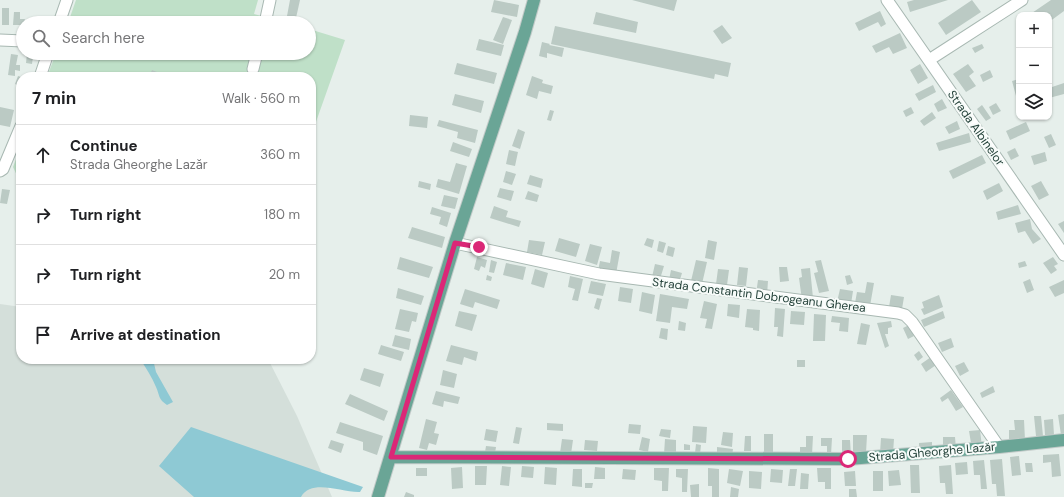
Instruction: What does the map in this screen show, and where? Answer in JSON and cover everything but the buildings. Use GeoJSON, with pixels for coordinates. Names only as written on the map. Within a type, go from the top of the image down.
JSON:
{"type":"FeatureCollection","features":[{"type":"Feature","properties":{"kind":"main road"},"geometry":{"type":"LineString","coordinates":[[378,497],[455,243],[525,32],[534,0]]}},
{"type":"Feature","properties":{"kind":"main road","name":"Strada Gheorghe Lazăr"},"geometry":{"type":"LineString","coordinates":[[391,457],[848,459],[1000,447],[1064,440]]}},
{"type":"Feature","properties":{"kind":"street"},"geometry":{"type":"LineString","coordinates":[[61,16],[67,0]]}},
{"type":"Feature","properties":{"kind":"street"},"geometry":{"type":"LineString","coordinates":[[267,16],[270,0]]}},
{"type":"Feature","properties":{"kind":"street","name":"Strada Albinelor"},"geometry":{"type":"LineString","coordinates":[[887,0],[1064,255]]}},
{"type":"Feature","properties":{"kind":"street"},"geometry":{"type":"LineString","coordinates":[[929,60],[1022,0]]}},
{"type":"Feature","properties":{"kind":"street"},"geometry":{"type":"LineString","coordinates":[[0,40],[16,40]]}},
{"type":"Feature","properties":{"kind":"street"},"geometry":{"type":"LineString","coordinates":[[42,72],[46,60]]}},
{"type":"Feature","properties":{"kind":"street"},"geometry":{"type":"LineString","coordinates":[[254,70],[256,60]]}},
{"type":"Feature","properties":{"kind":"street"},"geometry":{"type":"LineString","coordinates":[[2,170],[16,138]]}},
{"type":"Feature","properties":{"kind":"street","name":"Strada Constantin Dobrogeanu Gherea"},"geometry":{"type":"LineString","coordinates":[[455,243],[599,274],[905,315],[912,322],[1000,447]]}},
{"type":"Feature","properties":{"kind":"shaded area"},"geometry":{"type":"Polygon","coordinates":[[[0,304],[16,306],[16,364],[271,364],[297,416],[332,497],[0,497],[0,304]]]}},
{"type":"Feature","properties":{"kind":"green space"},"geometry":{"type":"Polygon","coordinates":[[[76,0],[258,0],[254,14],[261,16],[70,16],[76,0]]]}},
{"type":"Feature","properties":{"kind":"green space"},"geometry":{"type":"Polygon","coordinates":[[[316,31],[345,40],[316,122],[316,72],[49,72],[53,60],[316,60],[316,31]]]}},
{"type":"Feature","properties":{"kind":"green space"},"geometry":{"type":"Polygon","coordinates":[[[16,159],[16,173],[13,167],[16,159]]]}},
{"type":"Feature","properties":{"kind":"water"},"geometry":{"type":"Polygon","coordinates":[[[144,364],[154,364],[156,372],[173,402],[167,405],[162,401],[144,364]]]}},
{"type":"Feature","properties":{"kind":"water"},"geometry":{"type":"Polygon","coordinates":[[[191,427],[363,487],[360,492],[320,487],[312,488],[306,491],[301,497],[194,497],[159,466],[191,427]]]}},
{"type":"Feature","properties":{"kind":"route"},"geometry":{"type":"LineString","coordinates":[[479,247],[455,243],[391,457],[848,459]]}}]}
